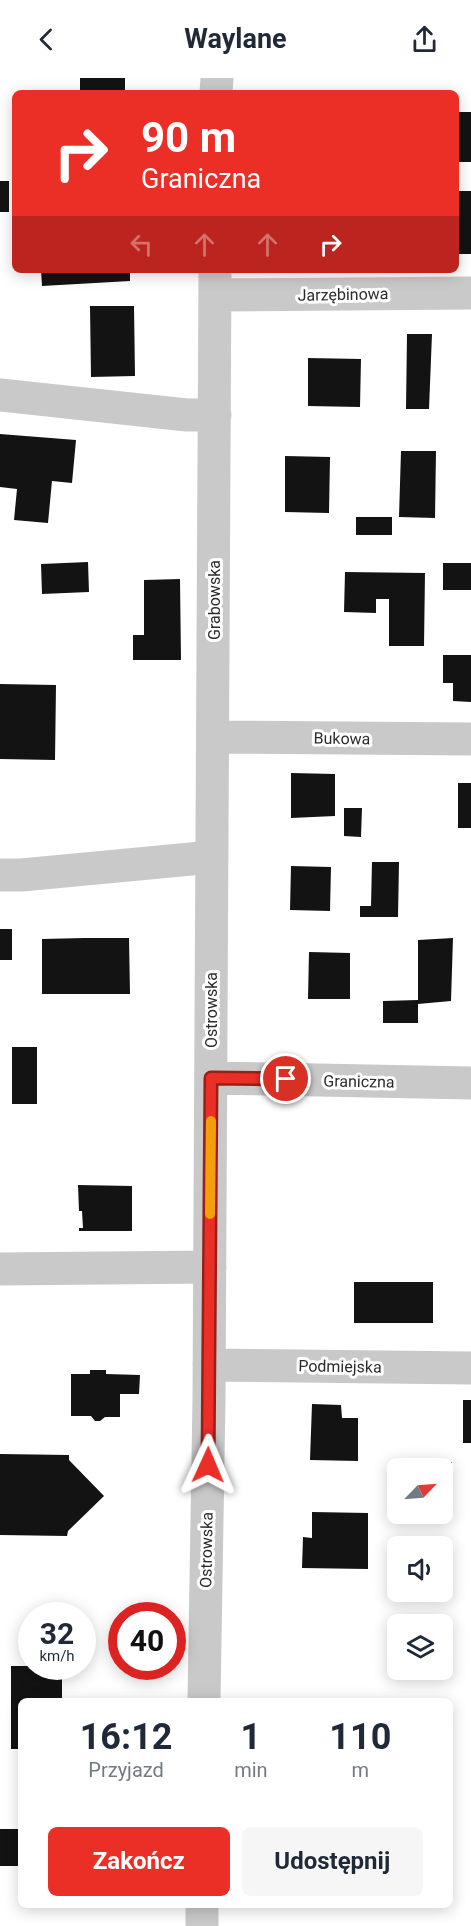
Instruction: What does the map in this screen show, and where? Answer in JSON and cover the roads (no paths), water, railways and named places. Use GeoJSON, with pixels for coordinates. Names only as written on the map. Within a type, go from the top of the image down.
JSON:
{"type":"FeatureCollection","features":[{"type":"Feature","properties":{"kind":"street","name":"Jarzębinowa"},"geometry":{"type":"LineString","coordinates":[[215,283],[471,293]]}},
{"type":"Feature","properties":{"kind":"street","name":"Grabowska"},"geometry":{"type":"LineString","coordinates":[[211,931],[215,283]]}},
{"type":"Feature","properties":{"kind":"street"},"geometry":{"type":"LineString","coordinates":[[0,395],[187,415],[215,415]]}},
{"type":"Feature","properties":{"kind":"street","name":"Bukowa"},"geometry":{"type":"LineString","coordinates":[[213,737],[471,739]]}},
{"type":"Feature","properties":{"kind":"street"},"geometry":{"type":"LineString","coordinates":[[0,875],[22,876],[212,857]]}},
{"type":"Feature","properties":{"kind":"street","name":"Ostrowska"},"geometry":{"type":"LineString","coordinates":[[204,1698],[210,1267],[211,931]]}},
{"type":"Feature","properties":{"kind":"street","name":"Graniczna"},"geometry":{"type":"LineString","coordinates":[[211,1078],[471,1083]]}},
{"type":"Feature","properties":{"kind":"street"},"geometry":{"type":"LineString","coordinates":[[0,1269],[210,1267]]}},
{"type":"Feature","properties":{"kind":"street","name":"Podmiejska"},"geometry":{"type":"LineString","coordinates":[[209,1365],[471,1368]]}},
{"type":"Feature","properties":{"kind":"street"},"geometry":{"type":"LineString","coordinates":[[202,1908],[202,1926]]}}]}
